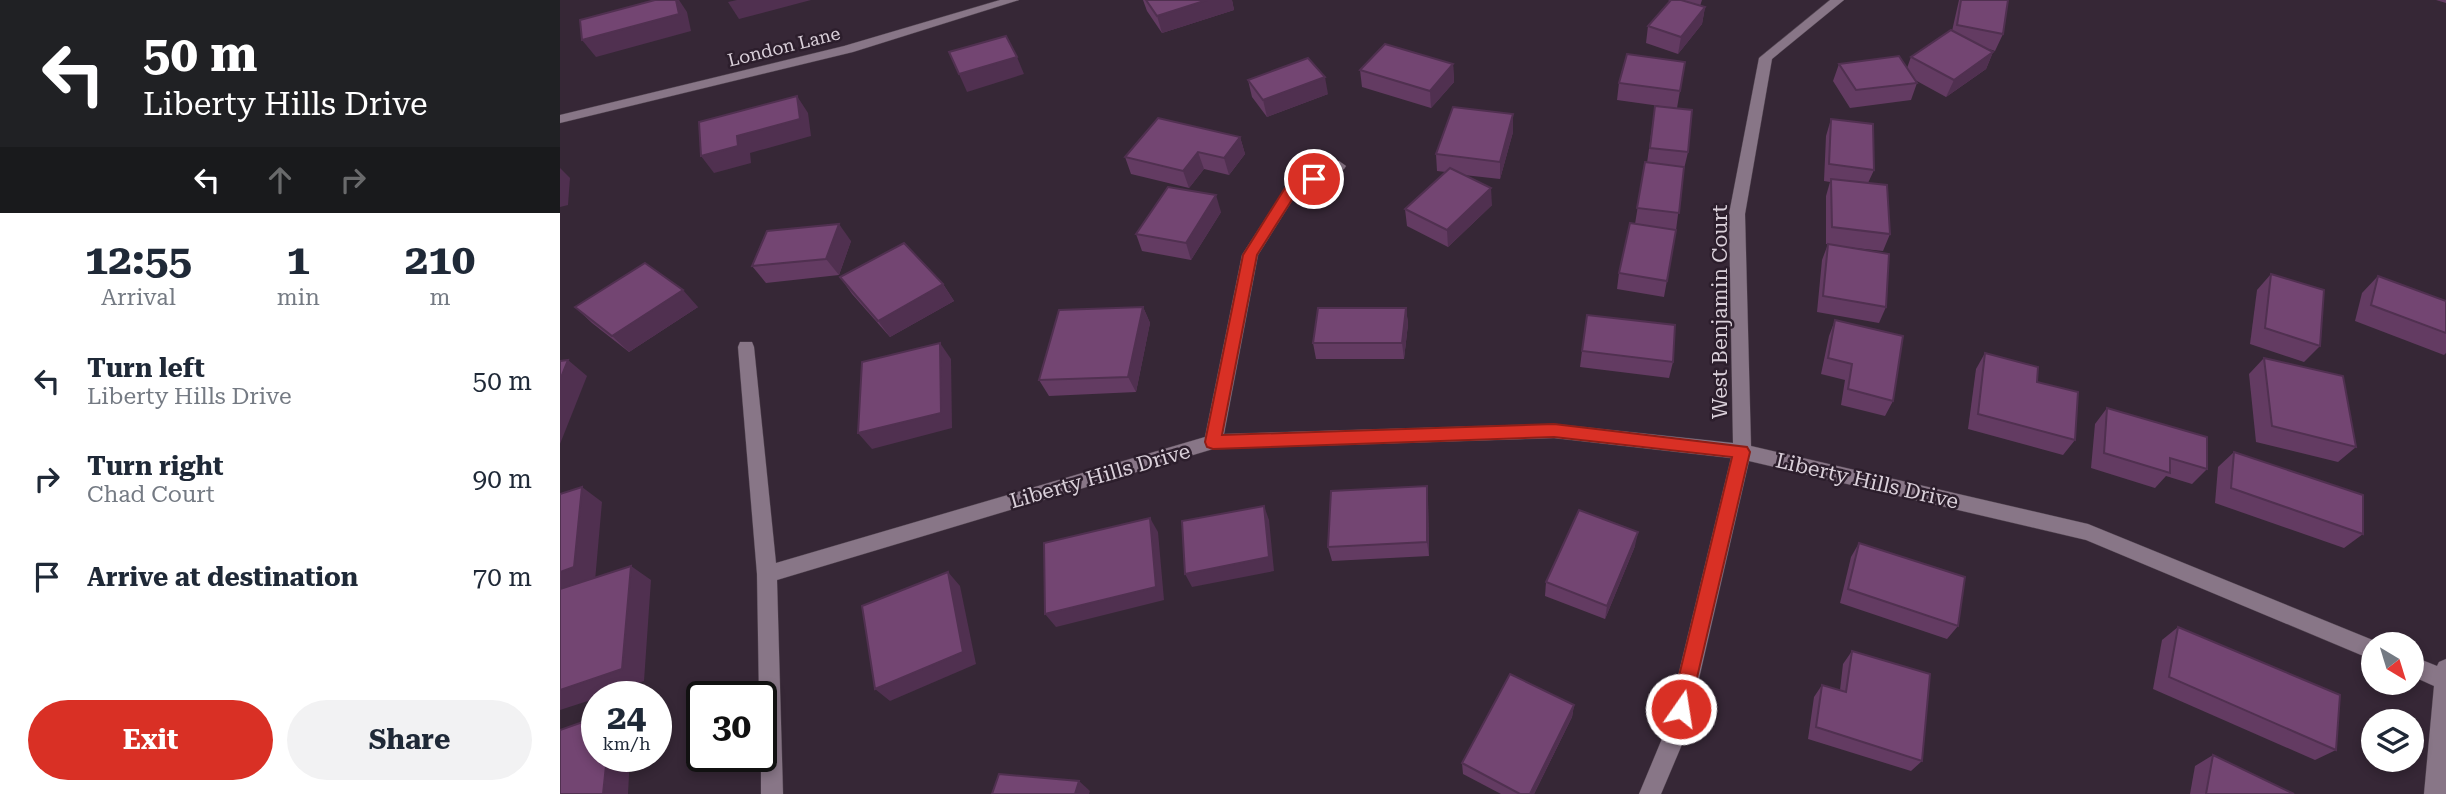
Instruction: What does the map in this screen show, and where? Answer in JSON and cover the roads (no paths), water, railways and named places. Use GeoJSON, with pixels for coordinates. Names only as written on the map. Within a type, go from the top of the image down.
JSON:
{"type":"FeatureCollection","features":[{"type":"Feature","properties":{"kind":"street","name":"London Lane"},"geometry":{"type":"LineString","coordinates":[[560,119],[848,49],[1013,0]]}},
{"type":"Feature","properties":{"kind":"street","name":"West Benjamin Court"},"geometry":{"type":"LineString","coordinates":[[1650,794],[1675,735],[1741,452],[1737,214],[1766,58],[1838,0]]}},
{"type":"Feature","properties":{"kind":"street"},"geometry":{"type":"LineString","coordinates":[[1213,442],[1250,255],[1290,192],[1339,166]]}},
{"type":"Feature","properties":{"kind":"street"},"geometry":{"type":"LineString","coordinates":[[746,346],[767,574],[772,794]]}},
{"type":"Feature","properties":{"kind":"street","name":"Liberty Hills Drive"},"geometry":{"type":"LineString","coordinates":[[767,574],[1213,442],[1554,431],[1741,452],[2088,532],[2361,645]]}},
{"type":"Feature","properties":{"kind":"street"},"geometry":{"type":"LineString","coordinates":[[2435,794],[2446,669]]}},
{"type":"Feature","properties":{"kind":"street"},"geometry":{"type":"LineString","coordinates":[[2424,671],[2446,681]]}}]}
